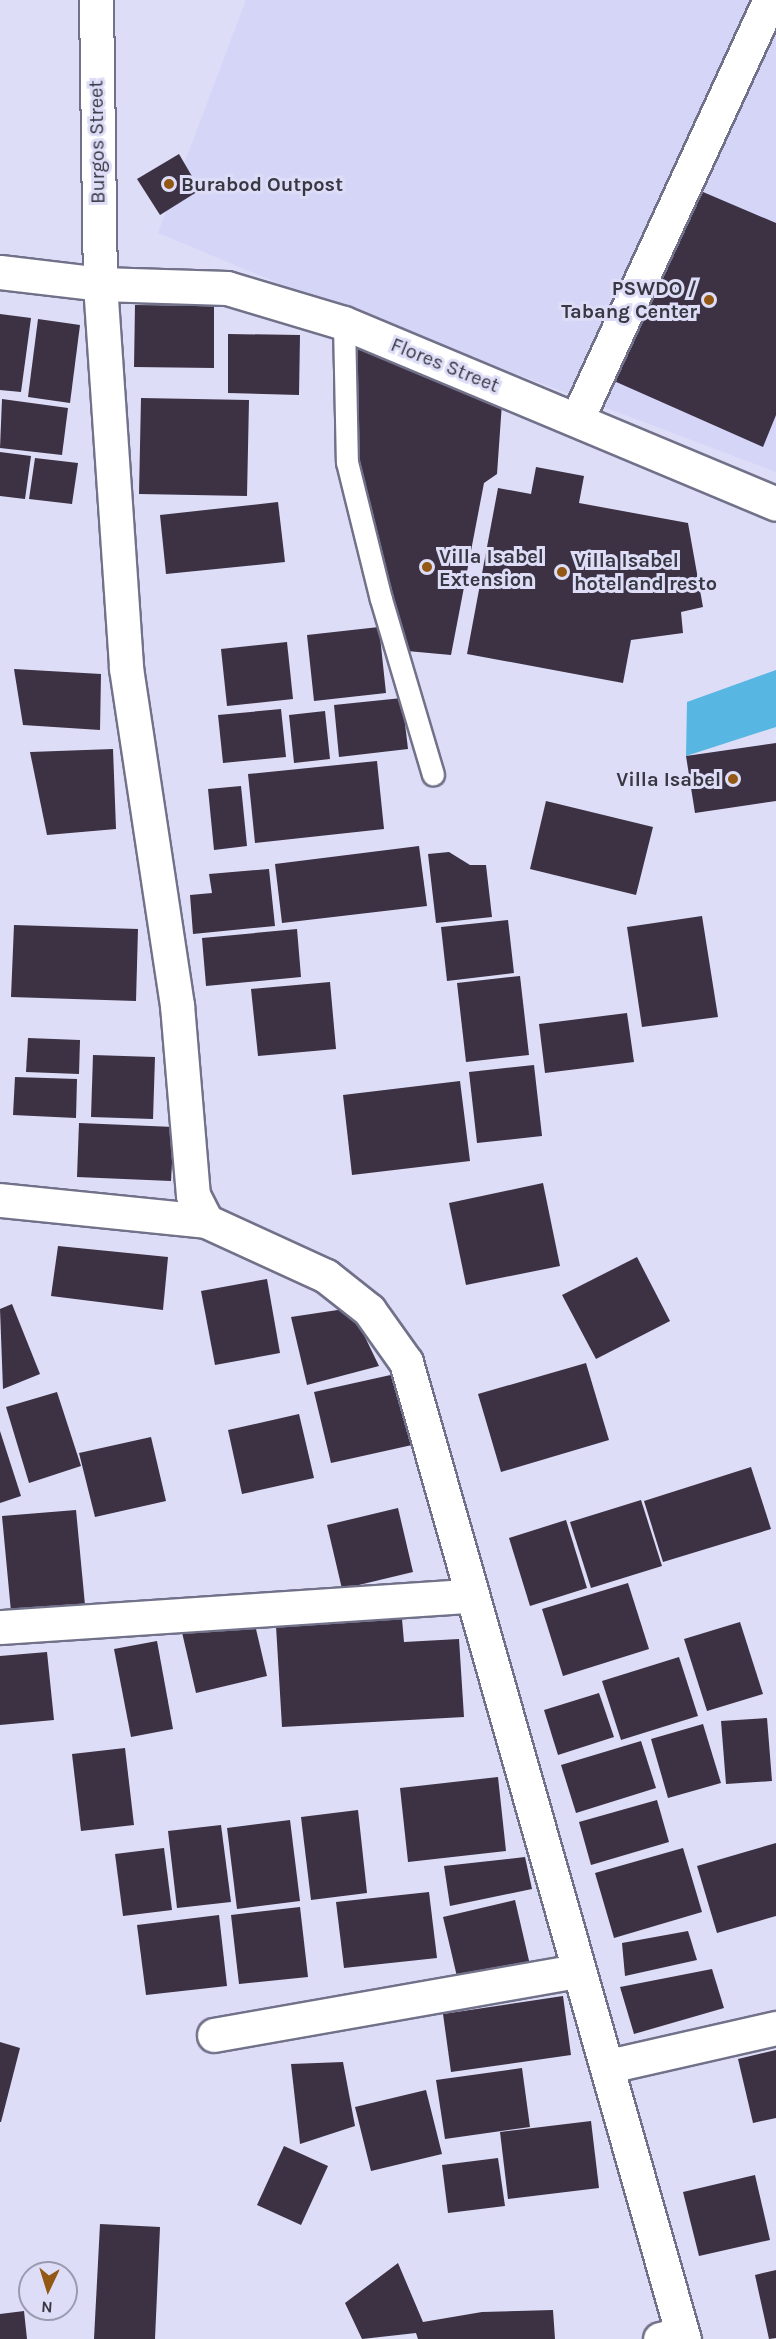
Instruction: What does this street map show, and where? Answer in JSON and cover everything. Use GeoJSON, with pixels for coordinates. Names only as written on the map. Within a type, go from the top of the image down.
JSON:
{"type":"FeatureCollection","features":[{"type":"Feature","properties":{"kind":"street","name":"Burgos Street"},"geometry":{"type":"LineString","coordinates":[[96,0],[100,284],[126,668],[177,1005],[193,1195],[206,1221]]}},
{"type":"Feature","properties":{"kind":"street"},"geometry":{"type":"LineString","coordinates":[[577,419],[770,0]]}},
{"type":"Feature","properties":{"kind":"street","name":"Flores Street"},"geometry":{"type":"LineString","coordinates":[[0,272],[100,284],[227,288],[344,323],[776,504]]}},
{"type":"Feature","properties":{"kind":"street"},"geometry":{"type":"LineString","coordinates":[[0,1200],[206,1221],[326,1276],[369,1310],[406,1362],[577,1971],[609,2066],[674,2337]]}},
{"type":"Feature","properties":{"kind":"street"},"geometry":{"type":"LineString","coordinates":[[0,1627],[472,1596]]}},
{"type":"Feature","properties":{"kind":"street"},"geometry":{"type":"LineString","coordinates":[[214,2035],[577,1971]]}},
{"type":"Feature","properties":{"kind":"street"},"geometry":{"type":"LineString","coordinates":[[609,2066],[776,2028]]}},
{"type":"Feature","properties":{"kind":"lane"},"geometry":{"type":"LineString","coordinates":[[344,323],[346,462],[381,599],[433,774]]}},
{"type":"Feature","properties":{"kind":"shaded area"},"geometry":{"type":"Polygon","coordinates":[[[246,0],[776,0],[776,472],[292,289],[158,233],[246,0]]]}},
{"type":"Feature","properties":{"kind":"water"},"geometry":{"type":"Polygon","coordinates":[[[776,670],[776,727],[686,756],[687,702],[776,670]]]}},
{"type":"Feature","properties":{"kind":"building","name":"Burabod Outpost"},"geometry":{"type":"Polygon","coordinates":[[[179,154],[200,190],[160,215],[137,179],[179,154]]]}},
{"type":"Feature","properties":{"kind":"building","name":"PSWDO / Tabang Center"},"geometry":{"type":"Polygon","coordinates":[[[696,189],[776,223],[776,415],[763,447],[605,377],[696,189]]]}},
{"type":"Feature","properties":{"kind":"building"},"geometry":{"type":"Polygon","coordinates":[[[135,305],[214,306],[214,368],[134,367],[135,305]]]}},
{"type":"Feature","properties":{"kind":"building"},"geometry":{"type":"Polygon","coordinates":[[[0,314],[31,318],[21,392],[0,390],[0,314]]]}},
{"type":"Feature","properties":{"kind":"building"},"geometry":{"type":"Polygon","coordinates":[[[38,319],[80,325],[70,403],[28,397],[38,319]]]}},
{"type":"Feature","properties":{"kind":"building"},"geometry":{"type":"Polygon","coordinates":[[[228,334],[300,335],[299,395],[228,393],[228,334]]]}},
{"type":"Feature","properties":{"kind":"building","name":"Villa Isabel Extension"},"geometry":{"type":"Polygon","coordinates":[[[358,343],[502,403],[497,474],[484,483],[451,655],[407,651],[356,450],[358,343]]]}},
{"type":"Feature","properties":{"kind":"building"},"geometry":{"type":"Polygon","coordinates":[[[141,398],[249,400],[247,496],[139,494],[141,398]]]}},
{"type":"Feature","properties":{"kind":"building"},"geometry":{"type":"Polygon","coordinates":[[[2,399],[68,408],[62,455],[0,448],[2,399]]]}},
{"type":"Feature","properties":{"kind":"building"},"geometry":{"type":"Polygon","coordinates":[[[0,452],[31,456],[25,499],[0,496],[0,452]]]}},
{"type":"Feature","properties":{"kind":"building"},"geometry":{"type":"Polygon","coordinates":[[[35,458],[78,463],[72,504],[29,499],[35,458]]]}},
{"type":"Feature","properties":{"kind":"building"},"geometry":{"type":"Polygon","coordinates":[[[536,467],[584,476],[579,503],[688,523],[703,607],[681,612],[683,633],[631,640],[623,683],[467,654],[498,488],[531,494],[536,467]]]}},
{"type":"Feature","properties":{"kind":"building"},"geometry":{"type":"Polygon","coordinates":[[[278,502],[285,562],[166,574],[160,515],[278,502]]]}},
{"type":"Feature","properties":{"kind":"building"},"geometry":{"type":"Polygon","coordinates":[[[379,627],[386,693],[314,701],[307,635],[379,627]]]}},
{"type":"Feature","properties":{"kind":"building"},"geometry":{"type":"Polygon","coordinates":[[[287,642],[293,699],[227,706],[221,649],[287,642]]]}},
{"type":"Feature","properties":{"kind":"building"},"geometry":{"type":"Polygon","coordinates":[[[14,669],[101,674],[100,730],[23,725],[14,669]]]}},
{"type":"Feature","properties":{"kind":"building"},"geometry":{"type":"Polygon","coordinates":[[[402,698],[408,749],[339,757],[334,705],[402,698]]]}},
{"type":"Feature","properties":{"kind":"building"},"geometry":{"type":"Polygon","coordinates":[[[281,709],[286,757],[223,763],[218,715],[281,709]]]}},
{"type":"Feature","properties":{"kind":"building"},"geometry":{"type":"Polygon","coordinates":[[[325,711],[330,759],[294,763],[289,715],[325,711]]]}},
{"type":"Feature","properties":{"kind":"building","name":"Villa Isabel"},"geometry":{"type":"Polygon","coordinates":[[[776,743],[776,801],[695,813],[686,756],[776,743]]]}},
{"type":"Feature","properties":{"kind":"building"},"geometry":{"type":"Polygon","coordinates":[[[113,749],[116,829],[47,835],[30,752],[113,749]]]}},
{"type":"Feature","properties":{"kind":"building"},"geometry":{"type":"Polygon","coordinates":[[[377,761],[384,829],[255,843],[248,774],[377,761]]]}},
{"type":"Feature","properties":{"kind":"building"},"geometry":{"type":"Polygon","coordinates":[[[241,786],[247,846],[214,850],[208,789],[241,786]]]}},
{"type":"Feature","properties":{"kind":"building"},"geometry":{"type":"Polygon","coordinates":[[[546,801],[653,827],[636,895],[530,869],[546,801]]]}},
{"type":"Feature","properties":{"kind":"building"},"geometry":{"type":"Polygon","coordinates":[[[419,846],[427,906],[282,923],[275,864],[419,846]]]}},
{"type":"Feature","properties":{"kind":"building"},"geometry":{"type":"Polygon","coordinates":[[[449,852],[470,865],[486,865],[492,917],[436,923],[428,854],[449,852]]]}},
{"type":"Feature","properties":{"kind":"building"},"geometry":{"type":"Polygon","coordinates":[[[269,869],[275,926],[193,934],[190,895],[212,893],[209,874],[269,869]]]}},
{"type":"Feature","properties":{"kind":"building"},"geometry":{"type":"Polygon","coordinates":[[[702,916],[718,1017],[642,1027],[627,927],[702,916]]]}},
{"type":"Feature","properties":{"kind":"building"},"geometry":{"type":"Polygon","coordinates":[[[508,920],[514,973],[447,981],[441,927],[508,920]]]}},
{"type":"Feature","properties":{"kind":"building"},"geometry":{"type":"Polygon","coordinates":[[[14,925],[138,929],[136,1001],[11,997],[14,925]]]}},
{"type":"Feature","properties":{"kind":"building"},"geometry":{"type":"Polygon","coordinates":[[[297,929],[301,977],[206,986],[202,938],[297,929]]]}},
{"type":"Feature","properties":{"kind":"building"},"geometry":{"type":"Polygon","coordinates":[[[520,976],[529,1055],[466,1062],[457,983],[520,976]]]}},
{"type":"Feature","properties":{"kind":"building"},"geometry":{"type":"Polygon","coordinates":[[[330,982],[336,1049],[258,1056],[251,989],[330,982]]]}},
{"type":"Feature","properties":{"kind":"building"},"geometry":{"type":"Polygon","coordinates":[[[627,1013],[634,1062],[545,1073],[539,1024],[627,1013]]]}},
{"type":"Feature","properties":{"kind":"building"},"geometry":{"type":"Polygon","coordinates":[[[28,1038],[80,1040],[79,1074],[26,1072],[28,1038]]]}},
{"type":"Feature","properties":{"kind":"building"},"geometry":{"type":"Polygon","coordinates":[[[93,1055],[155,1057],[153,1119],[91,1117],[93,1055]]]}},
{"type":"Feature","properties":{"kind":"building"},"geometry":{"type":"Polygon","coordinates":[[[534,1065],[542,1136],[477,1143],[469,1072],[534,1065]]]}},
{"type":"Feature","properties":{"kind":"building"},"geometry":{"type":"Polygon","coordinates":[[[15,1077],[77,1079],[76,1118],[13,1115],[15,1077]]]}},
{"type":"Feature","properties":{"kind":"building"},"geometry":{"type":"Polygon","coordinates":[[[460,1081],[470,1161],[352,1175],[343,1095],[460,1081]]]}},
{"type":"Feature","properties":{"kind":"building"},"geometry":{"type":"Polygon","coordinates":[[[79,1123],[174,1127],[171,1181],[77,1177],[79,1123]]]}},
{"type":"Feature","properties":{"kind":"building"},"geometry":{"type":"Polygon","coordinates":[[[543,1183],[560,1266],[466,1285],[449,1203],[543,1183]]]}},
{"type":"Feature","properties":{"kind":"building"},"geometry":{"type":"Polygon","coordinates":[[[58,1246],[168,1257],[163,1310],[51,1296],[58,1246]]]}},
{"type":"Feature","properties":{"kind":"building"},"geometry":{"type":"Polygon","coordinates":[[[637,1257],[670,1321],[596,1359],[562,1295],[637,1257]]]}},
{"type":"Feature","properties":{"kind":"building"},"geometry":{"type":"Polygon","coordinates":[[[267,1279],[280,1353],[215,1365],[201,1291],[267,1279]]]}},
{"type":"Feature","properties":{"kind":"building"},"geometry":{"type":"Polygon","coordinates":[[[12,1304],[40,1374],[3,1389],[0,1309],[12,1304]]]}},
{"type":"Feature","properties":{"kind":"building"},"geometry":{"type":"Polygon","coordinates":[[[351,1308],[379,1366],[307,1385],[291,1317],[351,1308]]]}},
{"type":"Feature","properties":{"kind":"building"},"geometry":{"type":"Polygon","coordinates":[[[586,1363],[609,1440],[501,1472],[478,1394],[586,1363]]]}},
{"type":"Feature","properties":{"kind":"building"},"geometry":{"type":"Polygon","coordinates":[[[395,1374],[412,1445],[331,1463],[314,1392],[395,1374]]]}},
{"type":"Feature","properties":{"kind":"building"},"geometry":{"type":"Polygon","coordinates":[[[57,1392],[81,1466],[29,1483],[6,1407],[57,1392]]]}},
{"type":"Feature","properties":{"kind":"building"},"geometry":{"type":"Polygon","coordinates":[[[299,1414],[314,1478],[242,1494],[228,1430],[299,1414]]]}},
{"type":"Feature","properties":{"kind":"building"},"geometry":{"type":"Polygon","coordinates":[[[0,1431],[21,1496],[0,1503],[0,1431]]]}},
{"type":"Feature","properties":{"kind":"building"},"geometry":{"type":"Polygon","coordinates":[[[151,1437],[166,1501],[95,1517],[79,1453],[151,1437]]]}},
{"type":"Feature","properties":{"kind":"building"},"geometry":{"type":"Polygon","coordinates":[[[751,1467],[771,1529],[663,1562],[644,1501],[751,1467]]]}},
{"type":"Feature","properties":{"kind":"building"},"geometry":{"type":"Polygon","coordinates":[[[641,1500],[662,1566],[591,1588],[570,1522],[641,1500]]]}},
{"type":"Feature","properties":{"kind":"building"},"geometry":{"type":"Polygon","coordinates":[[[398,1508],[413,1572],[342,1589],[327,1525],[398,1508]]]}},
{"type":"Feature","properties":{"kind":"building"},"geometry":{"type":"Polygon","coordinates":[[[76,1510],[85,1605],[11,1612],[2,1516],[76,1510]]]}},
{"type":"Feature","properties":{"kind":"building"},"geometry":{"type":"Polygon","coordinates":[[[566,1520],[587,1588],[530,1606],[509,1538],[566,1520]]]}},
{"type":"Feature","properties":{"kind":"building"},"geometry":{"type":"Polygon","coordinates":[[[628,1583],[649,1649],[563,1676],[542,1609],[628,1583]]]}},
{"type":"Feature","properties":{"kind":"building"},"geometry":{"type":"Polygon","coordinates":[[[252,1612],[267,1676],[196,1693],[181,1628],[252,1612]]]}},
{"type":"Feature","properties":{"kind":"building"},"geometry":{"type":"Polygon","coordinates":[[[402,1619],[404,1642],[459,1639],[464,1717],[282,1727],[276,1626],[402,1619]]]}},
{"type":"Feature","properties":{"kind":"building"},"geometry":{"type":"Polygon","coordinates":[[[740,1622],[763,1694],[707,1711],[684,1639],[740,1622]]]}},
{"type":"Feature","properties":{"kind":"building"},"geometry":{"type":"Polygon","coordinates":[[[157,1641],[173,1729],[131,1737],[114,1649],[157,1641]]]}},
{"type":"Feature","properties":{"kind":"building"},"geometry":{"type":"Polygon","coordinates":[[[47,1652],[54,1720],[0,1725],[0,1656],[47,1652]]]}},
{"type":"Feature","properties":{"kind":"building"},"geometry":{"type":"Polygon","coordinates":[[[679,1657],[698,1716],[621,1740],[602,1681],[679,1657]]]}},
{"type":"Feature","properties":{"kind":"building"},"geometry":{"type":"Polygon","coordinates":[[[599,1693],[614,1737],[558,1755],[544,1710],[599,1693]]]}},
{"type":"Feature","properties":{"kind":"building"},"geometry":{"type":"Polygon","coordinates":[[[767,1718],[772,1781],[726,1784],[721,1721],[767,1718]]]}},
{"type":"Feature","properties":{"kind":"building"},"geometry":{"type":"Polygon","coordinates":[[[703,1724],[721,1783],[668,1798],[651,1739],[703,1724]]]}},
{"type":"Feature","properties":{"kind":"building"},"geometry":{"type":"Polygon","coordinates":[[[641,1741],[656,1788],[576,1813],[561,1765],[641,1741]]]}},
{"type":"Feature","properties":{"kind":"building"},"geometry":{"type":"Polygon","coordinates":[[[125,1748],[134,1825],[81,1831],[72,1754],[125,1748]]]}},
{"type":"Feature","properties":{"kind":"building"},"geometry":{"type":"Polygon","coordinates":[[[498,1777],[506,1851],[408,1862],[400,1788],[498,1777]]]}},
{"type":"Feature","properties":{"kind":"building"},"geometry":{"type":"Polygon","coordinates":[[[657,1800],[669,1842],[591,1865],[579,1822],[657,1800]]]}},
{"type":"Feature","properties":{"kind":"building"},"geometry":{"type":"Polygon","coordinates":[[[358,1810],[367,1893],[311,1900],[301,1817],[358,1810]]]}},
{"type":"Feature","properties":{"kind":"building"},"geometry":{"type":"Polygon","coordinates":[[[290,1820],[300,1901],[237,1909],[227,1828],[290,1820]]]}},
{"type":"Feature","properties":{"kind":"building"},"geometry":{"type":"Polygon","coordinates":[[[221,1825],[231,1902],[177,1908],[168,1831],[221,1825]]]}},
{"type":"Feature","properties":{"kind":"building"},"geometry":{"type":"Polygon","coordinates":[[[776,1843],[776,1916],[717,1933],[697,1866],[776,1843]]]}},
{"type":"Feature","properties":{"kind":"building"},"geometry":{"type":"Polygon","coordinates":[[[164,1848],[172,1910],[123,1916],[115,1854],[164,1848]]]}},
{"type":"Feature","properties":{"kind":"building"},"geometry":{"type":"Polygon","coordinates":[[[683,1848],[702,1912],[614,1938],[595,1873],[683,1848]]]}},
{"type":"Feature","properties":{"kind":"building"},"geometry":{"type":"Polygon","coordinates":[[[525,1857],[532,1889],[450,1906],[444,1866],[525,1857]]]}},
{"type":"Feature","properties":{"kind":"building"},"geometry":{"type":"Polygon","coordinates":[[[429,1892],[437,1958],[344,1968],[336,1902],[429,1892]]]}},
{"type":"Feature","properties":{"kind":"building"},"geometry":{"type":"Polygon","coordinates":[[[515,1900],[530,1965],[458,1981],[443,1917],[515,1900]]]}},
{"type":"Feature","properties":{"kind":"building"},"geometry":{"type":"Polygon","coordinates":[[[300,1907],[308,1977],[239,1984],[231,1915],[300,1907]]]}},
{"type":"Feature","properties":{"kind":"building"},"geometry":{"type":"Polygon","coordinates":[[[219,1915],[227,1986],[146,1995],[137,1925],[219,1915]]]}},
{"type":"Feature","properties":{"kind":"building"},"geometry":{"type":"Polygon","coordinates":[[[688,1931],[697,1960],[625,1976],[622,1943],[688,1931]]]}},
{"type":"Feature","properties":{"kind":"building"},"geometry":{"type":"Polygon","coordinates":[[[712,1969],[724,2008],[634,2034],[620,1987],[712,1969]]]}},
{"type":"Feature","properties":{"kind":"building"},"geometry":{"type":"Polygon","coordinates":[[[563,1996],[571,2055],[451,2072],[443,2014],[563,1996]]]}},
{"type":"Feature","properties":{"kind":"building"},"geometry":{"type":"Polygon","coordinates":[[[0,2042],[20,2048],[1,2122],[0,2122],[0,2042]]]}},
{"type":"Feature","properties":{"kind":"building"},"geometry":{"type":"Polygon","coordinates":[[[776,2050],[776,2118],[753,2123],[738,2059],[776,2050]]]}},
{"type":"Feature","properties":{"kind":"building"},"geometry":{"type":"Polygon","coordinates":[[[343,2062],[355,2126],[300,2144],[291,2064],[343,2062]]]}},
{"type":"Feature","properties":{"kind":"building"},"geometry":{"type":"Polygon","coordinates":[[[522,2068],[530,2127],[445,2139],[436,2080],[522,2068]]]}},
{"type":"Feature","properties":{"kind":"building"},"geometry":{"type":"Polygon","coordinates":[[[426,2090],[442,2154],[371,2171],[355,2107],[426,2090]]]}},
{"type":"Feature","properties":{"kind":"building"},"geometry":{"type":"Polygon","coordinates":[[[591,2121],[599,2188],[508,2199],[500,2132],[591,2121]]]}},
{"type":"Feature","properties":{"kind":"building"},"geometry":{"type":"Polygon","coordinates":[[[284,2146],[328,2166],[301,2225],[257,2205],[284,2146]]]}},
{"type":"Feature","properties":{"kind":"building"},"geometry":{"type":"Polygon","coordinates":[[[498,2158],[505,2206],[448,2213],[442,2165],[498,2158]]]}},
{"type":"Feature","properties":{"kind":"building"},"geometry":{"type":"Polygon","coordinates":[[[755,2175],[770,2240],[699,2256],[683,2192],[755,2175]]]}},
{"type":"Feature","properties":{"kind":"building"},"geometry":{"type":"Polygon","coordinates":[[[100,2224],[160,2227],[155,2339],[94,2339],[100,2224]]]}},
{"type":"Feature","properties":{"kind":"building"},"geometry":{"type":"Polygon","coordinates":[[[398,2263],[423,2322],[482,2312],[553,2310],[555,2339],[418,2339],[416,2333],[362,2339],[345,2303],[398,2263]]]}},
{"type":"Feature","properties":{"kind":"building"},"geometry":{"type":"Polygon","coordinates":[[[776,2270],[776,2338],[769,2339],[755,2275],[776,2270]]]}},
{"type":"Feature","properties":{"kind":"building"},"geometry":{"type":"Polygon","coordinates":[[[18,2312],[18,2321],[25,2321],[27,2339],[0,2339],[0,2314],[18,2312]]]}},
{"type":"Feature","properties":{"kind":"place","name":"Burabod Outpost"},"geometry":{"type":"Point","coordinates":[169,184]}},
{"type":"Feature","properties":{"kind":"place","name":"PSWDO / Tabang Center"},"geometry":{"type":"Point","coordinates":[709,300]}},
{"type":"Feature","properties":{"kind":"place","name":"Villa Isabel Extension"},"geometry":{"type":"Point","coordinates":[427,567]}},
{"type":"Feature","properties":{"kind":"place","name":"Villa Isabel hotel and resto"},"geometry":{"type":"Point","coordinates":[562,572]}},
{"type":"Feature","properties":{"kind":"place","name":"Villa Isabel"},"geometry":{"type":"Point","coordinates":[733,779]}}]}
